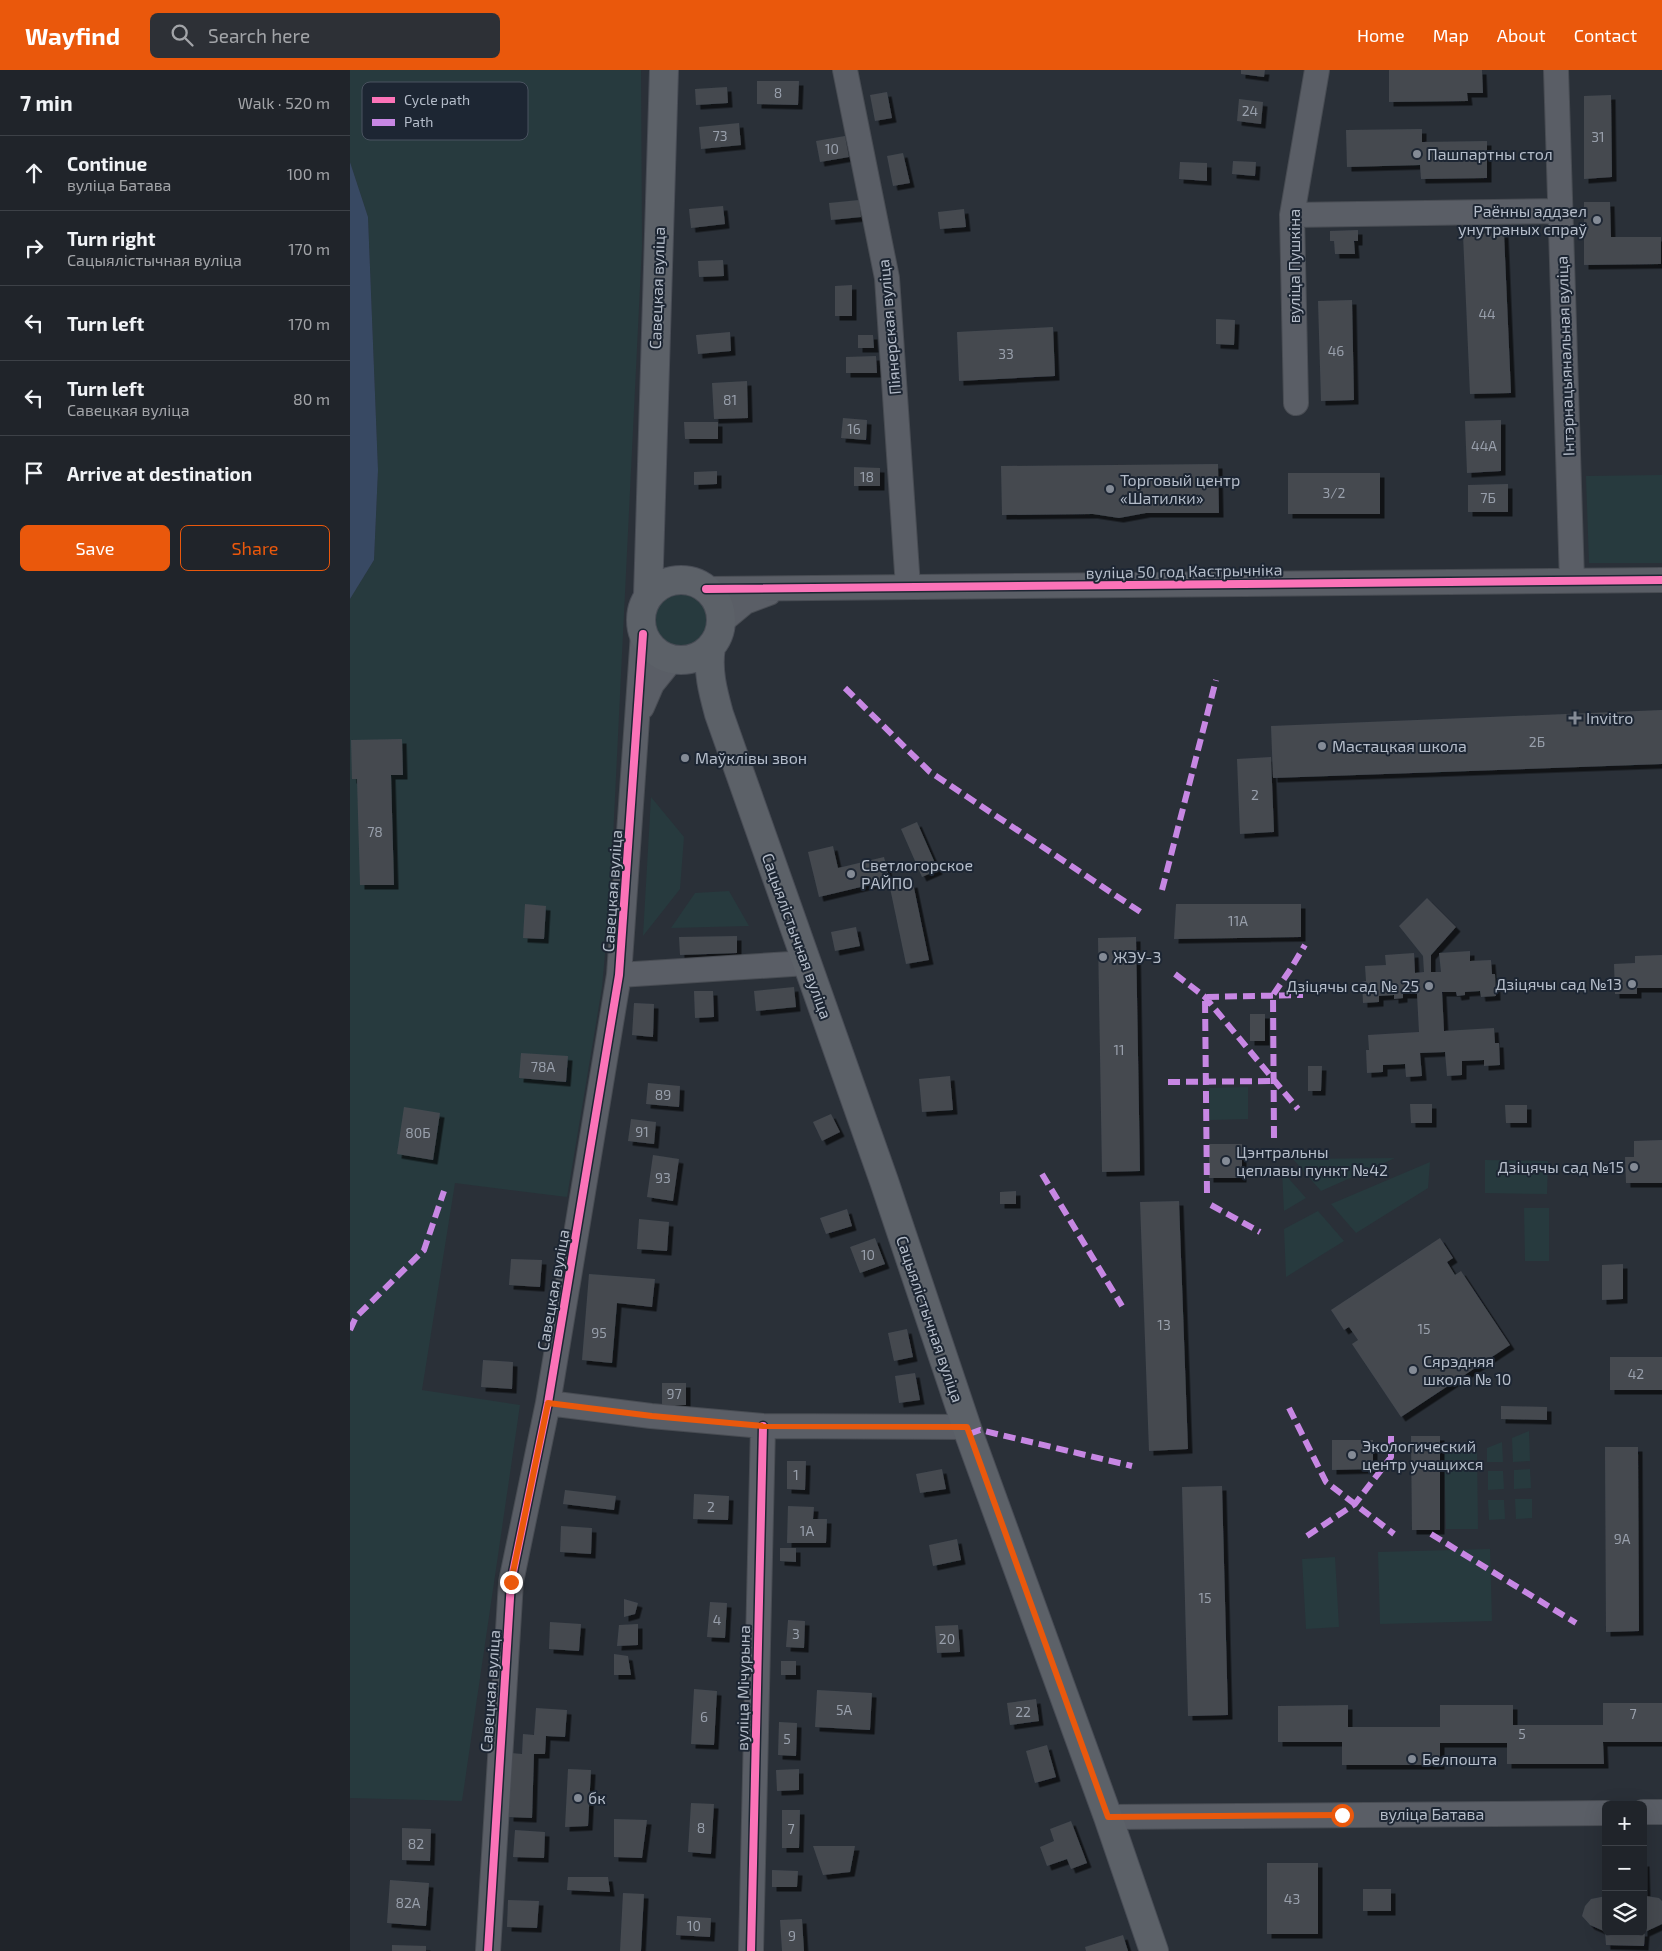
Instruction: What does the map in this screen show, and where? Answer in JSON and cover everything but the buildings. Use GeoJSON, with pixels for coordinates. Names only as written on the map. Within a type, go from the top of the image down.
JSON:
{"type":"FeatureCollection","features":[{"type":"Feature","properties":{"kind":"main road","name":"Савецкая вуліца"},"geometry":{"type":"LineString","coordinates":[[648,596],[664,70]]}},
{"type":"Feature","properties":{"kind":"main road","name":"Савецкая вуліца"},"geometry":{"type":"LineString","coordinates":[[650,506],[660,547],[667,560],[694,584]]}},
{"type":"Feature","properties":{"kind":"main road"},"geometry":{"type":"LineString","coordinates":[[669,581],[694,584],[714,598],[721,622],[718,635],[710,647],[699,655],[680,659],[660,653],[650,645],[643,634],[642,608],[648,596],[657,587],[669,581]]}},
{"type":"Feature","properties":{"kind":"main road","name":"Сацыялістычная вуліца"},"geometry":{"type":"LineString","coordinates":[[710,647],[711,677],[719,714],[887,1191],[967,1427],[1108,1817],[1154,1951]]}},
{"type":"Feature","properties":{"kind":"main road","name":"Сацыялістычная вуліца"},"geometry":{"type":"LineString","coordinates":[[680,659],[719,714]]}},
{"type":"Feature","properties":{"kind":"street","name":"Піянерская вуліца"},"geometry":{"type":"LineString","coordinates":[[845,70],[888,278],[908,587]]}},
{"type":"Feature","properties":{"kind":"street","name":"вуліца Пушкіна"},"geometry":{"type":"LineString","coordinates":[[1296,403],[1292,215],[1317,70]]}},
{"type":"Feature","properties":{"kind":"street","name":"Інтэрнацыянальная вуліца"},"geometry":{"type":"LineString","coordinates":[[1556,70],[1572,581]]}},
{"type":"Feature","properties":{"kind":"street"},"geometry":{"type":"LineString","coordinates":[[1292,215],[1560,211]]}},
{"type":"Feature","properties":{"kind":"street","name":"вуліца 50 год Кастрычніка"},"geometry":{"type":"LineString","coordinates":[[694,584],[782,588],[1662,580]]}},
{"type":"Feature","properties":{"kind":"street","name":"вуліца 50 год Кастрычніка"},"geometry":{"type":"LineString","coordinates":[[721,622],[745,602],[782,588]]}},
{"type":"Feature","properties":{"kind":"street","name":"Савецкая вуліца"},"geometry":{"type":"LineString","coordinates":[[488,1951],[511,1582],[548,1403],[619,975],[643,634]]}},
{"type":"Feature","properties":{"kind":"street","name":"Савецкая вуліца"},"geometry":{"type":"LineString","coordinates":[[638,718],[652,684],[680,659]]}},
{"type":"Feature","properties":{"kind":"street"},"geometry":{"type":"LineString","coordinates":[[619,975],[807,962]]}},
{"type":"Feature","properties":{"kind":"street"},"geometry":{"type":"LineString","coordinates":[[548,1403],[652,1416],[763,1426],[967,1427]]}},
{"type":"Feature","properties":{"kind":"street","name":"вуліца Мічурына"},"geometry":{"type":"LineString","coordinates":[[750,1951],[763,1426]]}},
{"type":"Feature","properties":{"kind":"street","name":"вуліца Батава"},"geometry":{"type":"LineString","coordinates":[[1108,1817],[1602,1812]]}},
{"type":"Feature","properties":{"kind":"street"},"geometry":{"type":"LineString","coordinates":[[1647,1812],[1662,1812]]}},
{"type":"Feature","properties":{"kind":"green space"},"geometry":{"type":"Polygon","coordinates":[[[350,70],[641,70],[642,246],[610,899],[602,987],[567,1197],[455,1183],[422,1390],[520,1405],[462,1801],[350,1798],[350,599],[374,560],[378,470],[368,217],[350,162],[350,70]]]}},
{"type":"Feature","properties":{"kind":"green space"},"geometry":{"type":"Polygon","coordinates":[[[1662,475],[1662,563],[1589,563],[1586,476],[1662,475]]]}},
{"type":"Feature","properties":{"kind":"green space"},"geometry":{"type":"Polygon","coordinates":[[[681,588],[699,594],[707,602],[713,620],[707,638],[699,646],[681,652],[663,646],[655,638],[649,620],[655,602],[663,594],[681,588]]]}},
{"type":"Feature","properties":{"kind":"green space"},"geometry":{"type":"Polygon","coordinates":[[[651,797],[684,837],[680,889],[643,936],[651,797]]]}},
{"type":"Feature","properties":{"kind":"green space"},"geometry":{"type":"Polygon","coordinates":[[[729,891],[749,926],[671,928],[695,893],[729,891]]]}},
{"type":"Feature","properties":{"kind":"green space"},"geometry":{"type":"Polygon","coordinates":[[[1248,1087],[1248,1119],[1210,1120],[1209,1088],[1248,1087]]]}},
{"type":"Feature","properties":{"kind":"green space"},"geometry":{"type":"Polygon","coordinates":[[[1395,1158],[1321,1191],[1293,1159],[1395,1158]]]}},
{"type":"Feature","properties":{"kind":"green space"},"geometry":{"type":"Polygon","coordinates":[[[1485,1160],[1548,1161],[1547,1194],[1485,1193],[1485,1160]]]}},
{"type":"Feature","properties":{"kind":"green space"},"geometry":{"type":"Polygon","coordinates":[[[1430,1162],[1428,1188],[1356,1233],[1331,1204],[1430,1162]]]}},
{"type":"Feature","properties":{"kind":"green space"},"geometry":{"type":"Polygon","coordinates":[[[1282,1171],[1306,1198],[1284,1211],[1282,1171]]]}},
{"type":"Feature","properties":{"kind":"green space"},"geometry":{"type":"Polygon","coordinates":[[[1524,1208],[1549,1208],[1549,1261],[1525,1261],[1524,1208]]]}},
{"type":"Feature","properties":{"kind":"green space"},"geometry":{"type":"Polygon","coordinates":[[[1318,1211],[1344,1241],[1286,1277],[1284,1229],[1318,1211]]]}},
{"type":"Feature","properties":{"kind":"green space"},"geometry":{"type":"Polygon","coordinates":[[[1529,1431],[1530,1461],[1513,1462],[1512,1438],[1529,1431]]]}},
{"type":"Feature","properties":{"kind":"green space"},"geometry":{"type":"Polygon","coordinates":[[[1502,1442],[1503,1462],[1487,1462],[1487,1448],[1502,1442]]]}},
{"type":"Feature","properties":{"kind":"green space"},"geometry":{"type":"Polygon","coordinates":[[[1444,1448],[1477,1448],[1478,1529],[1446,1529],[1444,1448]]]}},
{"type":"Feature","properties":{"kind":"green space"},"geometry":{"type":"Polygon","coordinates":[[[1530,1469],[1531,1488],[1514,1489],[1514,1470],[1530,1469]]]}},
{"type":"Feature","properties":{"kind":"green space"},"geometry":{"type":"Polygon","coordinates":[[[1488,1471],[1503,1471],[1504,1489],[1488,1490],[1488,1471]]]}},
{"type":"Feature","properties":{"kind":"green space"},"geometry":{"type":"Polygon","coordinates":[[[1515,1499],[1532,1499],[1532,1518],[1516,1519],[1515,1499]]]}},
{"type":"Feature","properties":{"kind":"green space"},"geometry":{"type":"Polygon","coordinates":[[[1488,1500],[1504,1500],[1505,1519],[1489,1520],[1488,1500]]]}},
{"type":"Feature","properties":{"kind":"green space"},"geometry":{"type":"Polygon","coordinates":[[[1490,1549],[1492,1621],[1380,1624],[1378,1552],[1490,1549]]]}},
{"type":"Feature","properties":{"kind":"green space"},"geometry":{"type":"Polygon","coordinates":[[[1335,1557],[1339,1627],[1306,1629],[1302,1559],[1335,1557]]]}},
{"type":"Feature","properties":{"kind":"water"},"geometry":{"type":"Polygon","coordinates":[[[350,162],[368,217],[378,470],[374,560],[350,599],[350,162]]]}},
{"type":"Feature","properties":{"kind":"marked path"},"geometry":{"type":"LineString","coordinates":[[1162,890],[1216,680]]}},
{"type":"Feature","properties":{"kind":"marked path"},"geometry":{"type":"LineString","coordinates":[[845,688],[930,772],[1142,913]]}},
{"type":"Feature","properties":{"kind":"marked path"},"geometry":{"type":"LineString","coordinates":[[1274,1138],[1273,995],[1305,945]]}},
{"type":"Feature","properties":{"kind":"marked path"},"geometry":{"type":"LineString","coordinates":[[1175,974],[1205,997],[1298,1109]]}},
{"type":"Feature","properties":{"kind":"marked path"},"geometry":{"type":"LineString","coordinates":[[1207,1193],[1205,997],[1303,995]]}},
{"type":"Feature","properties":{"kind":"marked path"},"geometry":{"type":"LineString","coordinates":[[1168,1082],[1274,1081]]}},
{"type":"Feature","properties":{"kind":"marked path"},"geometry":{"type":"LineString","coordinates":[[1042,1174],[1122,1306]]}},
{"type":"Feature","properties":{"kind":"marked path"},"geometry":{"type":"LineString","coordinates":[[350,1330],[356,1317],[424,1250],[444,1191]]}},
{"type":"Feature","properties":{"kind":"marked path"},"geometry":{"type":"LineString","coordinates":[[1211,1205],[1260,1232]]}},
{"type":"Feature","properties":{"kind":"marked path"},"geometry":{"type":"LineString","coordinates":[[1289,1408],[1326,1482],[1394,1534]]}},
{"type":"Feature","properties":{"kind":"marked path"},"geometry":{"type":"LineString","coordinates":[[969,1434],[980,1430],[1132,1466]]}},
{"type":"Feature","properties":{"kind":"marked path"},"geometry":{"type":"LineString","coordinates":[[1307,1536],[1355,1504],[1391,1457],[1391,1435]]}},
{"type":"Feature","properties":{"kind":"marked path"},"geometry":{"type":"LineString","coordinates":[[1431,1534],[1576,1623]]}},
{"type":"Feature","properties":{"kind":"cycle path"},"geometry":{"type":"LineString","coordinates":[[706,589],[1662,580]]}},
{"type":"Feature","properties":{"kind":"cycle path"},"geometry":{"type":"LineString","coordinates":[[488,1951],[511,1582],[548,1403],[619,975],[643,634]]}},
{"type":"Feature","properties":{"kind":"cycle path"},"geometry":{"type":"LineString","coordinates":[[751,1951],[763,1426]]}},
{"type":"Feature","properties":{"kind":"place","name":"Пашпартны стол"},"geometry":{"type":"Point","coordinates":[1417,154]}},
{"type":"Feature","properties":{"kind":"place","name":"Раённы аддзел унутраных спраў"},"geometry":{"type":"Point","coordinates":[1597,220]}},
{"type":"Feature","properties":{"kind":"place","name":"Торговый центр «Шатилки»"},"geometry":{"type":"Point","coordinates":[1110,489]}},
{"type":"Feature","properties":{"kind":"place","name":"Invitro"},"geometry":{"type":"Point","coordinates":[1575,718]}},
{"type":"Feature","properties":{"kind":"place","name":"Мастацкая школа"},"geometry":{"type":"Point","coordinates":[1322,746]}},
{"type":"Feature","properties":{"kind":"place","name":"Маўклівы звон"},"geometry":{"type":"Point","coordinates":[685,758]}},
{"type":"Feature","properties":{"kind":"place","name":"Светлогорское РАЙПО"},"geometry":{"type":"Point","coordinates":[851,874]}},
{"type":"Feature","properties":{"kind":"place","name":"ЖЭУ-3"},"geometry":{"type":"Point","coordinates":[1103,957]}},
{"type":"Feature","properties":{"kind":"place","name":"Дзіцячы сад №13"},"geometry":{"type":"Point","coordinates":[1632,984]}},
{"type":"Feature","properties":{"kind":"place","name":"Дзіцячы сад № 25"},"geometry":{"type":"Point","coordinates":[1429,986]}},
{"type":"Feature","properties":{"kind":"place","name":"Цэнтральны цеплавы пункт №42"},"geometry":{"type":"Point","coordinates":[1226,1161]}},
{"type":"Feature","properties":{"kind":"place","name":"Дзіцячы сад №15"},"geometry":{"type":"Point","coordinates":[1634,1167]}},
{"type":"Feature","properties":{"kind":"place","name":"Сярэдняя школа № 10"},"geometry":{"type":"Point","coordinates":[1413,1370]}},
{"type":"Feature","properties":{"kind":"place","name":"Экологический центр учащихся"},"geometry":{"type":"Point","coordinates":[1352,1455]}},
{"type":"Feature","properties":{"kind":"place","name":"Белпошта"},"geometry":{"type":"Point","coordinates":[1412,1759]}},
{"type":"Feature","properties":{"kind":"place","name":"бк"},"geometry":{"type":"Point","coordinates":[578,1798]}},
{"type":"Feature","properties":{"kind":"route"},"geometry":{"type":"LineString","coordinates":[[511,1582],[548,1403],[652,1416],[763,1426],[967,1427],[1108,1817],[1342,1815]]}}]}
